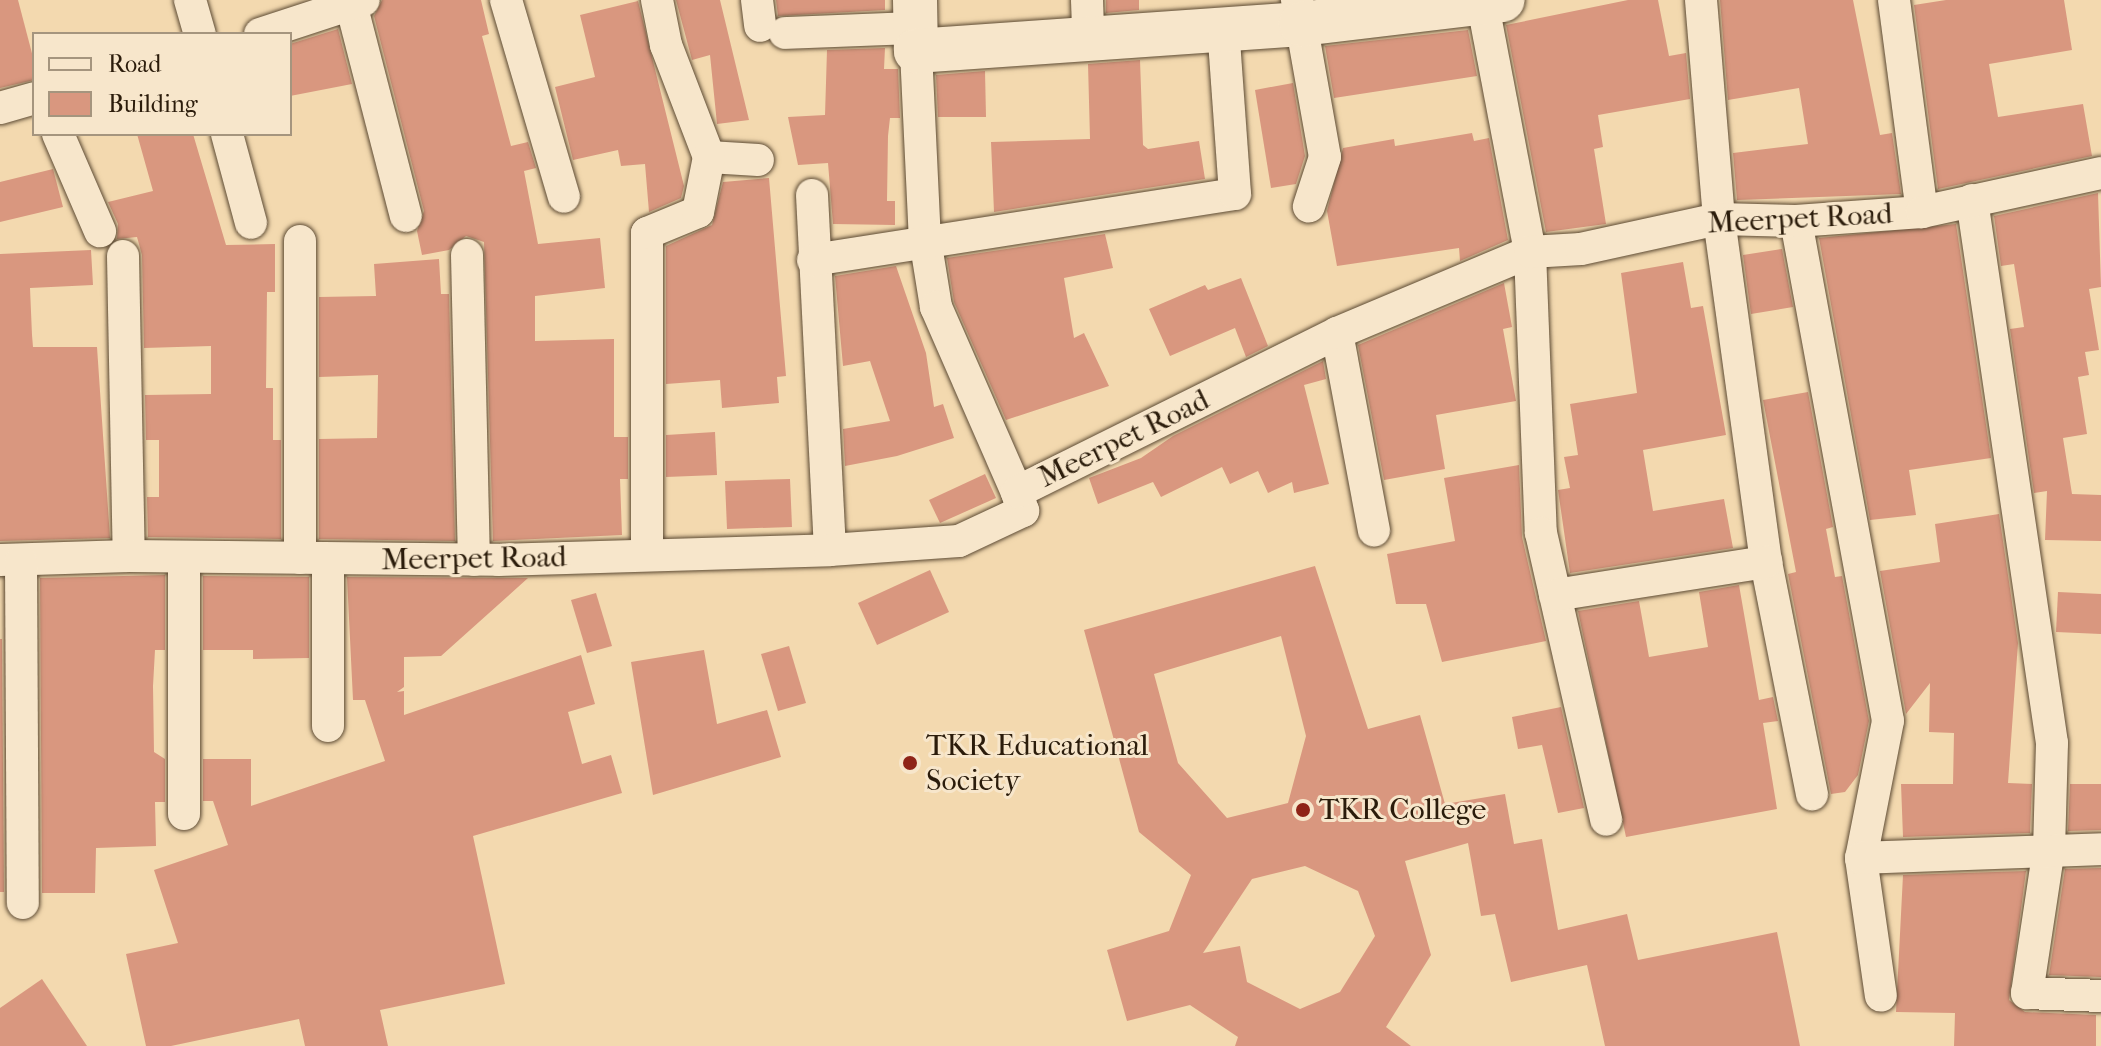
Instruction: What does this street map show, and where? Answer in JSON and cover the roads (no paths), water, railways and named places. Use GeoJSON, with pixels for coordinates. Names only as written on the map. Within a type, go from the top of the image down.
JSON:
{"type":"FeatureCollection","features":[{"type":"Feature","properties":{"kind":"street"},"geometry":{"type":"LineString","coordinates":[[190,0],[199,32]]}},
{"type":"Feature","properties":{"kind":"street"},"geometry":{"type":"LineString","coordinates":[[506,0],[564,197]]}},
{"type":"Feature","properties":{"kind":"street"},"geometry":{"type":"LineString","coordinates":[[647,555],[647,233],[698,212],[709,157],[666,45],[657,0]]}},
{"type":"Feature","properties":{"kind":"street"},"geometry":{"type":"LineString","coordinates":[[1701,0],[1719,219],[1766,562],[1812,795]]}},
{"type":"Feature","properties":{"kind":"street"},"geometry":{"type":"LineString","coordinates":[[1894,0],[1922,212]]}},
{"type":"Feature","properties":{"kind":"street"},"geometry":{"type":"LineString","coordinates":[[266,32],[355,1],[406,216]]}},
{"type":"Feature","properties":{"kind":"street"},"geometry":{"type":"LineString","coordinates":[[767,20],[916,26],[1088,18],[1223,28],[1299,12],[1489,1],[1530,252],[1541,533],[1606,820]]}},
{"type":"Feature","properties":{"kind":"street"},"geometry":{"type":"LineString","coordinates":[[1299,12],[1325,157],[1309,206]]}},
{"type":"Feature","properties":{"kind":"street"},"geometry":{"type":"LineString","coordinates":[[916,26],[925,239],[936,307],[1017,492]]}},
{"type":"Feature","properties":{"kind":"street"},"geometry":{"type":"LineString","coordinates":[[813,260],[925,239],[1235,194],[1223,28]]}},
{"type":"Feature","properties":{"kind":"street"},"geometry":{"type":"LineString","coordinates":[[0,108],[32,99]]}},
{"type":"Feature","properties":{"kind":"street"},"geometry":{"type":"LineString","coordinates":[[59,136],[100,231]]}},
{"type":"Feature","properties":{"kind":"street"},"geometry":{"type":"LineString","coordinates":[[228,136],[251,223]]}},
{"type":"Feature","properties":{"kind":"street"},"geometry":{"type":"LineString","coordinates":[[709,157],[758,160]]}},
{"type":"Feature","properties":{"kind":"street","name":"Meerpet Road"},"geometry":{"type":"LineString","coordinates":[[10,561],[129,556],[474,560],[830,550],[959,541],[1023,511],[1017,492],[1337,333],[1530,252],[1581,249],[1719,219],[1796,221],[1922,212],[2101,173]]}},
{"type":"Feature","properties":{"kind":"street"},"geometry":{"type":"LineString","coordinates":[[812,195],[830,550]]}},
{"type":"Feature","properties":{"kind":"street"},"geometry":{"type":"LineString","coordinates":[[1972,200],[2052,743],[2049,848],[2027,993],[2101,996]]}},
{"type":"Feature","properties":{"kind":"street"},"geometry":{"type":"LineString","coordinates":[[1796,221],[1888,721],[1861,858],[1881,996]]}},
{"type":"Feature","properties":{"kind":"street"},"geometry":{"type":"LineString","coordinates":[[300,241],[314,559],[328,726]]}},
{"type":"Feature","properties":{"kind":"street"},"geometry":{"type":"LineString","coordinates":[[467,255],[474,560]]}},
{"type":"Feature","properties":{"kind":"street"},"geometry":{"type":"LineString","coordinates":[[123,256],[129,556]]}},
{"type":"Feature","properties":{"kind":"street"},"geometry":{"type":"LineString","coordinates":[[1337,333],[1374,531]]}},
{"type":"Feature","properties":{"kind":"street"},"geometry":{"type":"LineString","coordinates":[[184,557],[184,814]]}},
{"type":"Feature","properties":{"kind":"street"},"geometry":{"type":"LineString","coordinates":[[10,561],[23,903]]}},
{"type":"Feature","properties":{"kind":"street"},"geometry":{"type":"LineString","coordinates":[[1555,595],[1766,562]]}},
{"type":"Feature","properties":{"kind":"street"},"geometry":{"type":"LineString","coordinates":[[1861,858],[2049,848],[2101,849]]}},
{"type":"Feature","properties":{"kind":"place","name":"TKR Educational Society"},"geometry":{"type":"Point","coordinates":[910,763]}},
{"type":"Feature","properties":{"kind":"place","name":"TKR College"},"geometry":{"type":"Point","coordinates":[1303,810]}}]}
